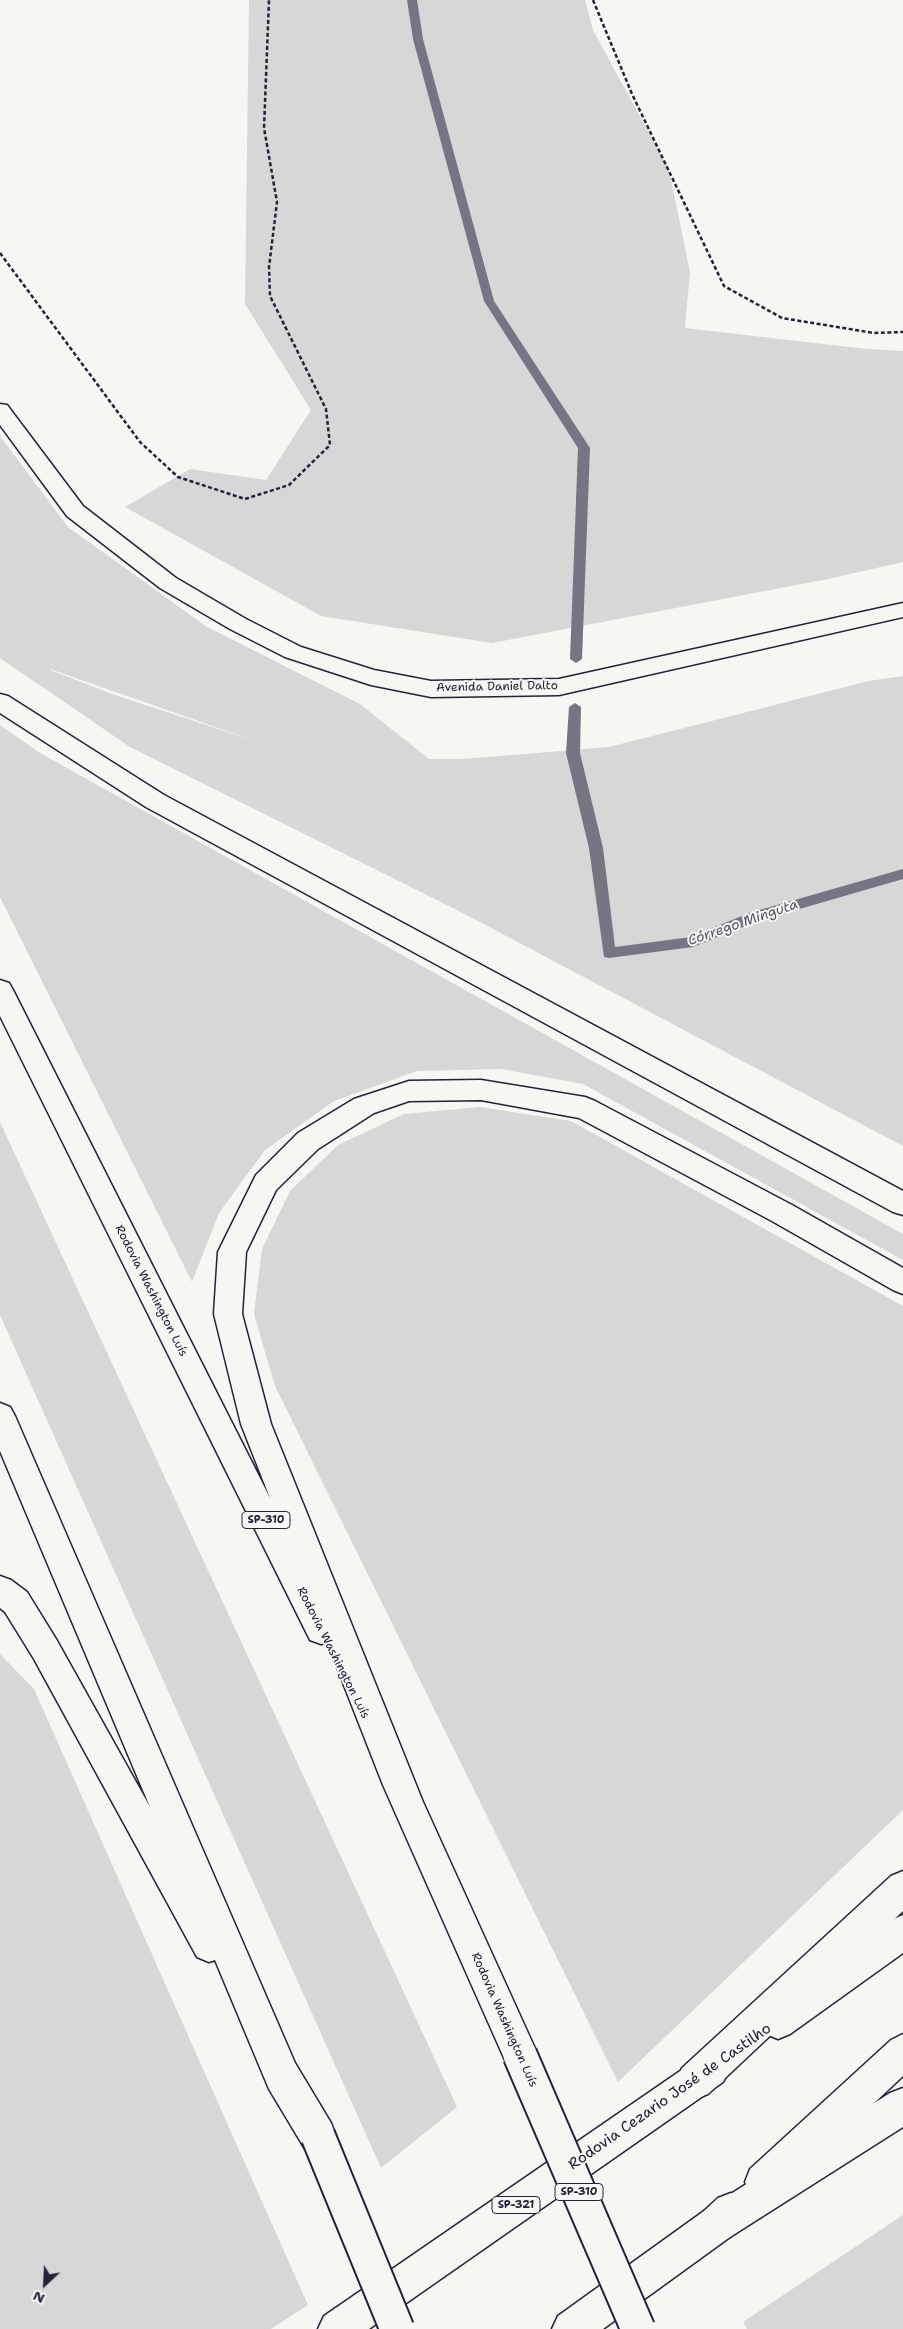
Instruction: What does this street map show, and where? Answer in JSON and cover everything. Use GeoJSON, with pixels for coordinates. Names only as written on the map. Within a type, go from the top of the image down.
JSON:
{"type":"FeatureCollection","features":[{"type":"Feature","properties":{"kind":"main road","name":"Avenida Daniel Dalto"},"geometry":{"type":"LineString","coordinates":[[0,410],[75,510],[168,583],[238,624],[292,652],[371,677],[431,689],[559,687],[903,610]]}},
{"type":"Feature","properties":{"kind":"main road"},"geometry":{"type":"LineString","coordinates":[[0,702],[155,801],[903,1204]]}},
{"type":"Feature","properties":{"kind":"main road","name":"Rodovia Washington Luís"},"geometry":{"type":"LineString","coordinates":[[0,990],[407,1802],[520,2055],[638,2329]]}},
{"type":"Feature","properties":{"kind":"main road"},"geometry":{"type":"LineString","coordinates":[[407,1802],[256,1424],[228,1314],[232,1252],[266,1183],[308,1141],[364,1106],[409,1091],[481,1090],[585,1108],[782,1213],[903,1282]]}},
{"type":"Feature","properties":{"kind":"main road"},"geometry":{"type":"LineString","coordinates":[[0,1416],[282,2076]]}},
{"type":"Feature","properties":{"kind":"main road"},"geometry":{"type":"LineString","coordinates":[[0,1590],[16,1602],[45,1649],[282,2076],[318,2136],[396,2329]]}},
{"type":"Feature","properties":{"kind":"main road"},"geometry":{"type":"LineString","coordinates":[[695,2081],[903,1888]]}},
{"type":"Feature","properties":{"kind":"main road","name":"Rodovia Cezario José de Castilho"},"geometry":{"type":"LineString","coordinates":[[337,2329],[695,2081],[903,1932]]}},
{"type":"Feature","properties":{"kind":"main road"},"geometry":{"type":"LineString","coordinates":[[717,2224],[903,2052]]}},
{"type":"Feature","properties":{"kind":"main road"},"geometry":{"type":"LineString","coordinates":[[571,2329],[717,2224],[903,2106]]}},
{"type":"Feature","properties":{"kind":"path"},"geometry":{"type":"LineString","coordinates":[[0,253],[140,442],[178,477],[245,499],[289,485],[330,445],[326,409],[270,296],[269,267],[277,202],[264,128],[268,0]]}},
{"type":"Feature","properties":{"kind":"path"},"geometry":{"type":"LineString","coordinates":[[593,0],[632,94],[724,286],[782,318],[874,333],[903,332]]}},
{"type":"Feature","properties":{"kind":"shaded area"},"geometry":{"type":"Polygon","coordinates":[[[249,0],[585,0],[593,30],[669,170],[690,272],[685,328],[867,349],[903,351],[903,562],[828,579],[492,643],[321,616],[125,507],[190,469],[266,480],[311,410],[245,304],[249,0]]]}},
{"type":"Feature","properties":{"kind":"shaded area"},"geometry":{"type":"Polygon","coordinates":[[[0,436],[68,527],[207,627],[360,704],[429,759],[463,759],[609,747],[869,681],[903,676],[903,1146],[459,911],[130,747],[0,658],[0,436]],[[50,669],[112,694],[261,743],[50,669]]]}},
{"type":"Feature","properties":{"kind":"shaded area"},"geometry":{"type":"Polygon","coordinates":[[[0,725],[40,753],[903,1234],[903,1260],[583,1084],[501,1069],[417,1071],[334,1101],[265,1150],[219,1213],[192,1282],[0,897],[0,725]]]}},
{"type":"Feature","properties":{"kind":"shaded area"},"geometry":{"type":"Polygon","coordinates":[[[480,1107],[571,1121],[903,1306],[903,1810],[618,2082],[275,1386],[254,1314],[262,1249],[290,1191],[338,1145],[404,1114],[480,1107]]]}},
{"type":"Feature","properties":{"kind":"shaded area"},"geometry":{"type":"Polygon","coordinates":[[[0,1122],[457,2107],[381,2168],[0,1315],[0,1122]]]}},
{"type":"Feature","properties":{"kind":"shaded area"},"geometry":{"type":"Polygon","coordinates":[[[0,1654],[34,1689],[308,2305],[271,2329],[0,2329],[0,1654]]]}},
{"type":"Feature","properties":{"kind":"shaded area"},"geometry":{"type":"Polygon","coordinates":[[[903,2215],[903,2329],[747,2329],[743,2322],[903,2215]]]}},
{"type":"Feature","properties":{"kind":"waterway"},"geometry":{"type":"LineString","coordinates":[[412,0],[418,39],[489,301],[584,448],[576,659]]}},
{"type":"Feature","properties":{"kind":"waterway","name":"Córrego Minguta"},"geometry":{"type":"LineString","coordinates":[[575,707],[573,753],[596,848],[609,953],[693,942],[754,917],[903,874]]}}]}
